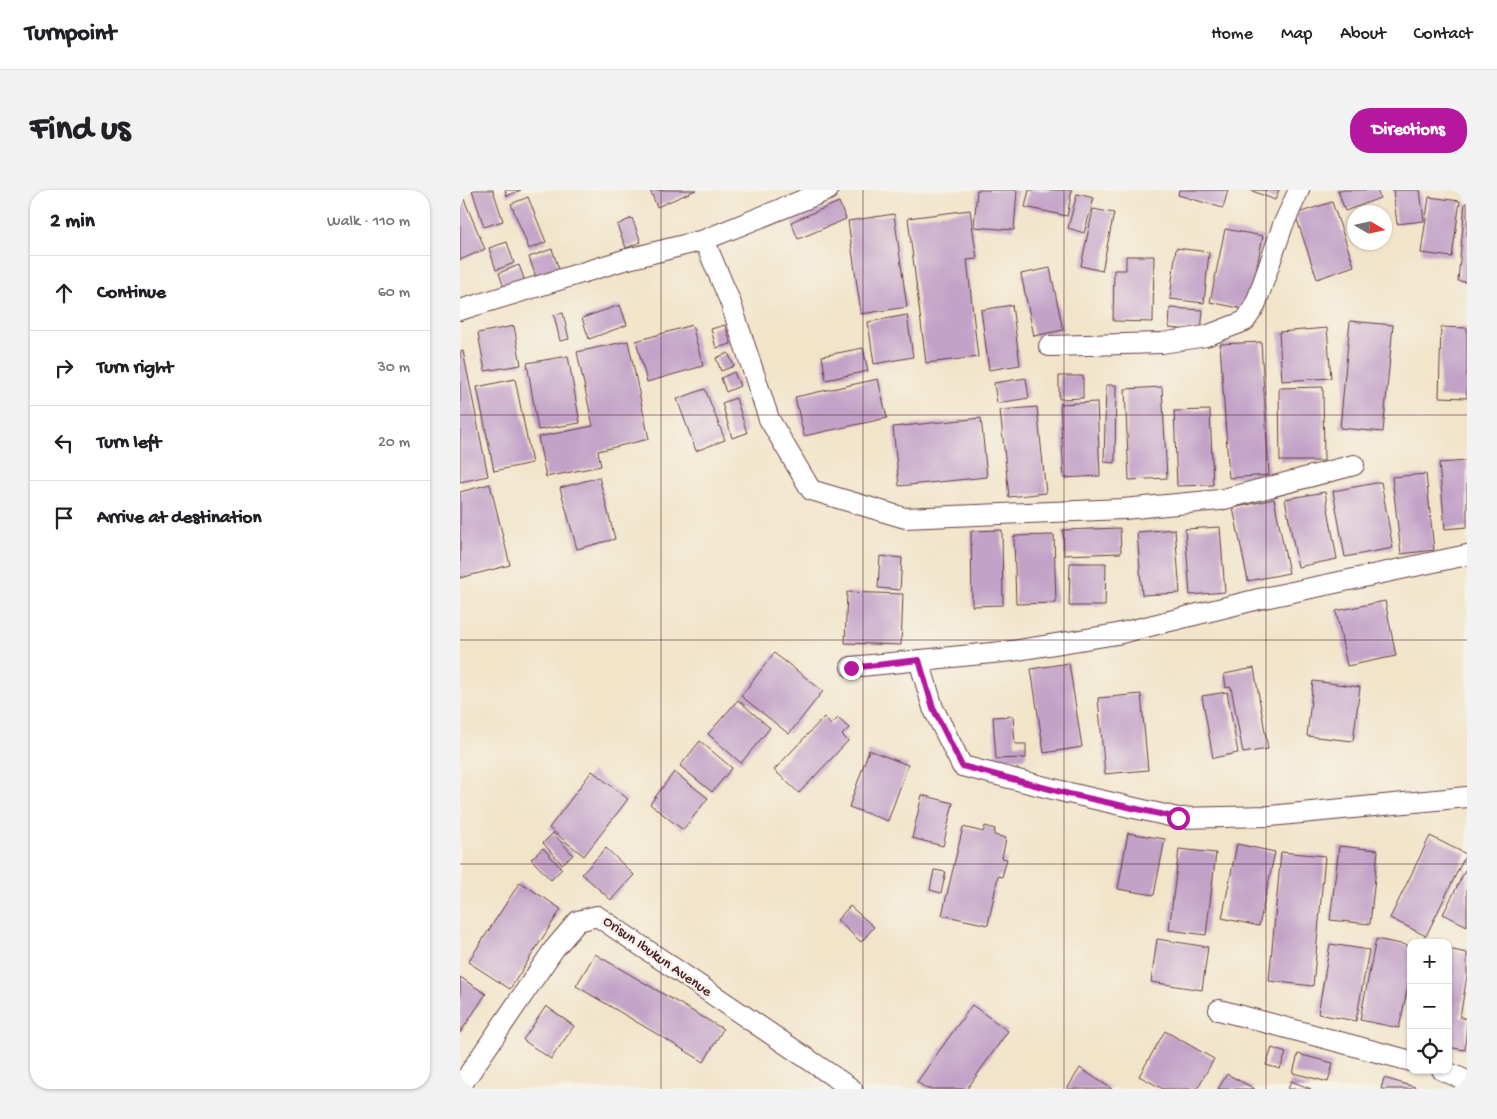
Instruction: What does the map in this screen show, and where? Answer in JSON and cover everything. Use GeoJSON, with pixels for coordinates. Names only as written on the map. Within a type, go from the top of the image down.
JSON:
{"type":"FeatureCollection","features":[{"type":"Feature","properties":{"kind":"street"},"geometry":{"type":"LineString","coordinates":[[460,310],[624,260],[704,240],[828,190]]}},
{"type":"Feature","properties":{"kind":"street"},"geometry":{"type":"LineString","coordinates":[[1048,346],[1162,343],[1206,336],[1245,321],[1255,306],[1283,225],[1299,190]]}},
{"type":"Feature","properties":{"kind":"street"},"geometry":{"type":"LineString","coordinates":[[704,240],[730,301],[769,419],[811,490],[905,518],[1123,509],[1220,500],[1354,465]]}},
{"type":"Feature","properties":{"kind":"street"},"geometry":{"type":"LineString","coordinates":[[851,668],[1012,651],[1117,634],[1259,600],[1467,555]]}},
{"type":"Feature","properties":{"kind":"street"},"geometry":{"type":"LineString","coordinates":[[919,660],[933,708],[962,766],[1069,794],[1178,818],[1270,816],[1467,797]]}},
{"type":"Feature","properties":{"kind":"street","name":"Orisun Ibukun Avenue"},"geometry":{"type":"LineString","coordinates":[[460,1087],[554,949],[578,921],[597,916],[852,1089]]}},
{"type":"Feature","properties":{"kind":"street"},"geometry":{"type":"LineString","coordinates":[[1218,1010],[1407,1060]]}},
{"type":"Feature","properties":{"kind":"street"},"geometry":{"type":"LineString","coordinates":[[1451,1074],[1467,1081]]}},
{"type":"Feature","properties":{"kind":"building"},"geometry":{"type":"Polygon","coordinates":[[[460,190],[485,249],[460,260],[460,190]]]}},
{"type":"Feature","properties":{"kind":"building"},"geometry":{"type":"Polygon","coordinates":[[[472,190],[493,190],[503,221],[484,227],[472,190]]]}},
{"type":"Feature","properties":{"kind":"building"},"geometry":{"type":"Polygon","coordinates":[[[505,190],[521,190],[507,196],[505,190]]]}},
{"type":"Feature","properties":{"kind":"building"},"geometry":{"type":"Polygon","coordinates":[[[650,190],[696,190],[657,207],[650,190]]]}},
{"type":"Feature","properties":{"kind":"building"},"geometry":{"type":"Polygon","coordinates":[[[977,190],[1017,190],[1014,230],[974,227],[977,190]]]}},
{"type":"Feature","properties":{"kind":"building"},"geometry":{"type":"Polygon","coordinates":[[[1029,190],[1072,190],[1067,216],[1025,207],[1029,190]]]}},
{"type":"Feature","properties":{"kind":"building"},"geometry":{"type":"Polygon","coordinates":[[[1179,190],[1228,190],[1223,208],[1178,195],[1179,190]]]}},
{"type":"Feature","properties":{"kind":"building"},"geometry":{"type":"Polygon","coordinates":[[[1250,190],[1279,190],[1275,200],[1250,190]]]}},
{"type":"Feature","properties":{"kind":"building"},"geometry":{"type":"Polygon","coordinates":[[[1338,190],[1377,190],[1380,198],[1361,205],[1347,205],[1347,210],[1345,211],[1338,190]]]}},
{"type":"Feature","properties":{"kind":"building"},"geometry":{"type":"Polygon","coordinates":[[[1393,190],[1420,190],[1424,221],[1397,224],[1393,190]]]}},
{"type":"Feature","properties":{"kind":"building"},"geometry":{"type":"Polygon","coordinates":[[[1077,194],[1094,198],[1084,233],[1068,228],[1077,194]]]}},
{"type":"Feature","properties":{"kind":"building"},"geometry":{"type":"Polygon","coordinates":[[[528,197],[546,242],[529,249],[511,204],[528,197]]]}},
{"type":"Feature","properties":{"kind":"building"},"geometry":{"type":"Polygon","coordinates":[[[1429,197],[1460,201],[1452,257],[1421,253],[1429,197]]]}},
{"type":"Feature","properties":{"kind":"building"},"geometry":{"type":"Polygon","coordinates":[[[839,202],[846,219],[798,239],[791,222],[839,202]]]}},
{"type":"Feature","properties":{"kind":"building"},"geometry":{"type":"Polygon","coordinates":[[[1332,202],[1354,266],[1317,279],[1295,214],[1332,202]]]}},
{"type":"Feature","properties":{"kind":"building"},"geometry":{"type":"Polygon","coordinates":[[[1465,203],[1467,203],[1467,282],[1458,281],[1465,203]]]}},
{"type":"Feature","properties":{"kind":"building"},"geometry":{"type":"Polygon","coordinates":[[[1093,209],[1114,213],[1102,271],[1081,266],[1093,209]]]}},
{"type":"Feature","properties":{"kind":"building"},"geometry":{"type":"Polygon","coordinates":[[[970,210],[977,259],[967,260],[978,357],[926,363],[908,218],[970,210]]]}},
{"type":"Feature","properties":{"kind":"building"},"geometry":{"type":"Polygon","coordinates":[[[894,214],[907,307],[861,314],[848,221],[894,214]]]}},
{"type":"Feature","properties":{"kind":"building"},"geometry":{"type":"Polygon","coordinates":[[[632,218],[641,242],[626,248],[617,225],[632,218]]]}},
{"type":"Feature","properties":{"kind":"building"},"geometry":{"type":"Polygon","coordinates":[[[1225,229],[1263,236],[1248,310],[1210,302],[1225,229]]]}},
{"type":"Feature","properties":{"kind":"building"},"geometry":{"type":"Polygon","coordinates":[[[507,242],[514,263],[496,270],[489,248],[507,242]]]}},
{"type":"Feature","properties":{"kind":"building"},"geometry":{"type":"Polygon","coordinates":[[[1176,248],[1209,252],[1204,303],[1170,299],[1176,248]]]}},
{"type":"Feature","properties":{"kind":"building"},"geometry":{"type":"Polygon","coordinates":[[[552,249],[560,272],[537,280],[529,257],[552,249]]]}},
{"type":"Feature","properties":{"kind":"building"},"geometry":{"type":"Polygon","coordinates":[[[1126,256],[1154,256],[1153,322],[1113,321],[1114,270],[1126,270],[1126,256]]]}},
{"type":"Feature","properties":{"kind":"building"},"geometry":{"type":"Polygon","coordinates":[[[519,265],[526,284],[505,291],[499,273],[519,265]]]}},
{"type":"Feature","properties":{"kind":"building"},"geometry":{"type":"Polygon","coordinates":[[[1050,268],[1063,330],[1034,336],[1021,274],[1050,268]]]}},
{"type":"Feature","properties":{"kind":"building"},"geometry":{"type":"Polygon","coordinates":[[[620,305],[627,325],[589,339],[582,318],[620,305]]]}},
{"type":"Feature","properties":{"kind":"building"},"geometry":{"type":"Polygon","coordinates":[[[1012,305],[1020,365],[989,370],[981,310],[1012,305]]]}},
{"type":"Feature","properties":{"kind":"building"},"geometry":{"type":"Polygon","coordinates":[[[1170,308],[1203,310],[1201,331],[1169,328],[1170,308]]]}},
{"type":"Feature","properties":{"kind":"building"},"geometry":{"type":"Polygon","coordinates":[[[563,313],[569,339],[560,341],[554,315],[563,313]]]}},
{"type":"Feature","properties":{"kind":"building"},"geometry":{"type":"Polygon","coordinates":[[[907,315],[913,357],[874,364],[868,322],[907,315]]]}},
{"type":"Feature","properties":{"kind":"building"},"geometry":{"type":"Polygon","coordinates":[[[1350,321],[1393,325],[1383,432],[1340,428],[1350,321]]]}},
{"type":"Feature","properties":{"kind":"building"},"geometry":{"type":"Polygon","coordinates":[[[692,325],[703,366],[647,382],[636,341],[692,325]]]}},
{"type":"Feature","properties":{"kind":"building"},"geometry":{"type":"Polygon","coordinates":[[[725,325],[731,344],[716,348],[711,329],[725,325]]]}},
{"type":"Feature","properties":{"kind":"building"},"geometry":{"type":"Polygon","coordinates":[[[514,326],[521,365],[485,371],[478,333],[514,326]]]}},
{"type":"Feature","properties":{"kind":"building"},"geometry":{"type":"Polygon","coordinates":[[[1441,327],[1467,328],[1467,398],[1439,397],[1441,327]]]}},
{"type":"Feature","properties":{"kind":"building"},"geometry":{"type":"Polygon","coordinates":[[[1327,328],[1331,378],[1282,381],[1279,332],[1327,328]]]}},
{"type":"Feature","properties":{"kind":"building"},"geometry":{"type":"Polygon","coordinates":[[[628,341],[649,439],[598,451],[601,466],[546,477],[538,437],[593,426],[577,352],[628,341]]]}},
{"type":"Feature","properties":{"kind":"building"},"geometry":{"type":"Polygon","coordinates":[[[1261,342],[1269,475],[1229,478],[1220,344],[1261,342]]]}},
{"type":"Feature","properties":{"kind":"building"},"geometry":{"type":"Polygon","coordinates":[[[863,348],[868,371],[826,380],[822,356],[863,348]]]}},
{"type":"Feature","properties":{"kind":"building"},"geometry":{"type":"Polygon","coordinates":[[[463,351],[488,476],[460,482],[460,352],[463,351]]]}},
{"type":"Feature","properties":{"kind":"building"},"geometry":{"type":"Polygon","coordinates":[[[728,353],[734,366],[721,371],[716,358],[728,353]]]}},
{"type":"Feature","properties":{"kind":"building"},"geometry":{"type":"Polygon","coordinates":[[[568,356],[580,423],[538,430],[527,363],[568,356]]]}},
{"type":"Feature","properties":{"kind":"building"},"geometry":{"type":"Polygon","coordinates":[[[734,372],[740,386],[726,392],[721,378],[734,372]]]}},
{"type":"Feature","properties":{"kind":"building"},"geometry":{"type":"Polygon","coordinates":[[[1059,376],[1083,376],[1083,398],[1059,399],[1059,376]]]}},
{"type":"Feature","properties":{"kind":"building"},"geometry":{"type":"Polygon","coordinates":[[[1026,378],[1029,398],[997,403],[994,383],[1026,378]]]}},
{"type":"Feature","properties":{"kind":"building"},"geometry":{"type":"Polygon","coordinates":[[[515,379],[532,463],[494,471],[477,387],[515,379]]]}},
{"type":"Feature","properties":{"kind":"building"},"geometry":{"type":"Polygon","coordinates":[[[878,379],[887,418],[804,436],[795,397],[878,379]]]}},
{"type":"Feature","properties":{"kind":"building"},"geometry":{"type":"Polygon","coordinates":[[[1106,385],[1116,385],[1115,463],[1104,462],[1106,385]]]}},
{"type":"Feature","properties":{"kind":"building"},"geometry":{"type":"Polygon","coordinates":[[[1162,387],[1167,478],[1129,480],[1125,389],[1162,387]]]}},
{"type":"Feature","properties":{"kind":"building"},"geometry":{"type":"Polygon","coordinates":[[[1323,387],[1324,461],[1280,461],[1279,388],[1323,387]]]}},
{"type":"Feature","properties":{"kind":"building"},"geometry":{"type":"Polygon","coordinates":[[[705,389],[725,440],[696,451],[677,399],[705,389]]]}},
{"type":"Feature","properties":{"kind":"building"},"geometry":{"type":"Polygon","coordinates":[[[736,398],[747,433],[732,438],[722,403],[736,398]]]}},
{"type":"Feature","properties":{"kind":"building"},"geometry":{"type":"Polygon","coordinates":[[[1097,402],[1100,476],[1064,478],[1060,404],[1097,402]]]}},
{"type":"Feature","properties":{"kind":"building"},"geometry":{"type":"Polygon","coordinates":[[[1037,407],[1046,493],[1009,497],[1000,410],[1037,407]]]}},
{"type":"Feature","properties":{"kind":"building"},"geometry":{"type":"Polygon","coordinates":[[[1210,410],[1213,485],[1177,486],[1174,411],[1210,410]]]}},
{"type":"Feature","properties":{"kind":"building"},"geometry":{"type":"Polygon","coordinates":[[[981,418],[987,477],[899,486],[893,427],[981,418]]]}},
{"type":"Feature","properties":{"kind":"building"},"geometry":{"type":"Polygon","coordinates":[[[1467,461],[1467,527],[1445,529],[1439,463],[1467,461]]]}},
{"type":"Feature","properties":{"kind":"building"},"geometry":{"type":"Polygon","coordinates":[[[1426,474],[1434,550],[1401,554],[1392,477],[1426,474]]]}},
{"type":"Feature","properties":{"kind":"building"},"geometry":{"type":"Polygon","coordinates":[[[599,477],[615,539],[577,549],[560,488],[599,477]]]}},
{"type":"Feature","properties":{"kind":"building"},"geometry":{"type":"Polygon","coordinates":[[[1381,482],[1393,548],[1345,557],[1333,491],[1381,482]]]}},
{"type":"Feature","properties":{"kind":"building"},"geometry":{"type":"Polygon","coordinates":[[[490,484],[510,565],[460,578],[460,492],[490,484]]]}},
{"type":"Feature","properties":{"kind":"building"},"geometry":{"type":"Polygon","coordinates":[[[1325,492],[1337,559],[1298,567],[1285,499],[1325,492]]]}},
{"type":"Feature","properties":{"kind":"building"},"geometry":{"type":"Polygon","coordinates":[[[1274,499],[1289,573],[1248,581],[1233,508],[1274,499]]]}},
{"type":"Feature","properties":{"kind":"building"},"geometry":{"type":"Polygon","coordinates":[[[1220,527],[1225,592],[1190,595],[1185,529],[1220,527]]]}},
{"type":"Feature","properties":{"kind":"building"},"geometry":{"type":"Polygon","coordinates":[[[1120,528],[1121,553],[1064,555],[1063,530],[1120,528]]]}},
{"type":"Feature","properties":{"kind":"building"},"geometry":{"type":"Polygon","coordinates":[[[1175,529],[1180,593],[1142,595],[1137,532],[1175,529]]]}},
{"type":"Feature","properties":{"kind":"building"},"geometry":{"type":"Polygon","coordinates":[[[1002,530],[1003,605],[972,606],[971,531],[1002,530]]]}},
{"type":"Feature","properties":{"kind":"building"},"geometry":{"type":"Polygon","coordinates":[[[1054,535],[1056,603],[1016,604],[1014,536],[1054,535]]]}},
{"type":"Feature","properties":{"kind":"building"},"geometry":{"type":"Polygon","coordinates":[[[880,556],[902,558],[900,590],[878,588],[880,556]]]}},
{"type":"Feature","properties":{"kind":"building"},"geometry":{"type":"Polygon","coordinates":[[[1070,563],[1106,563],[1105,606],[1069,606],[1070,563]]]}},
{"type":"Feature","properties":{"kind":"building"},"geometry":{"type":"Polygon","coordinates":[[[847,592],[903,594],[901,645],[845,643],[847,592]]]}},
{"type":"Feature","properties":{"kind":"building"},"geometry":{"type":"Polygon","coordinates":[[[1385,601],[1396,656],[1347,666],[1336,611],[1385,601]]]}},
{"type":"Feature","properties":{"kind":"building"},"geometry":{"type":"Polygon","coordinates":[[[774,653],[823,691],[789,734],[741,696],[774,653]]]}},
{"type":"Feature","properties":{"kind":"building"},"geometry":{"type":"Polygon","coordinates":[[[1069,663],[1082,747],[1044,753],[1031,669],[1069,663]]]}},
{"type":"Feature","properties":{"kind":"building"},"geometry":{"type":"Polygon","coordinates":[[[1254,668],[1268,749],[1243,753],[1231,687],[1226,688],[1224,674],[1254,668]]]}},
{"type":"Feature","properties":{"kind":"building"},"geometry":{"type":"Polygon","coordinates":[[[1313,681],[1360,687],[1353,741],[1307,736],[1313,681]]]}},
{"type":"Feature","properties":{"kind":"building"},"geometry":{"type":"Polygon","coordinates":[[[1227,692],[1238,753],[1213,758],[1202,696],[1227,692]]]}},
{"type":"Feature","properties":{"kind":"building"},"geometry":{"type":"Polygon","coordinates":[[[1141,694],[1148,770],[1105,774],[1098,698],[1141,694]]]}},
{"type":"Feature","properties":{"kind":"building"},"geometry":{"type":"Polygon","coordinates":[[[738,700],[770,728],[741,763],[708,734],[738,700]]]}},
{"type":"Feature","properties":{"kind":"building"},"geometry":{"type":"Polygon","coordinates":[[[1013,716],[1015,744],[1026,744],[1026,758],[996,759],[993,717],[1013,716]]]}},
{"type":"Feature","properties":{"kind":"building"},"geometry":{"type":"Polygon","coordinates":[[[824,717],[831,725],[838,718],[849,728],[842,735],[848,741],[799,793],[774,770],[824,717]]]}},
{"type":"Feature","properties":{"kind":"building"},"geometry":{"type":"Polygon","coordinates":[[[700,741],[732,768],[712,792],[680,766],[700,741]]]}},
{"type":"Feature","properties":{"kind":"building"},"geometry":{"type":"Polygon","coordinates":[[[869,750],[908,765],[888,821],[849,807],[869,750]]]}},
{"type":"Feature","properties":{"kind":"building"},"geometry":{"type":"Polygon","coordinates":[[[592,771],[628,799],[584,856],[549,828],[592,771]]]}},
{"type":"Feature","properties":{"kind":"building"},"geometry":{"type":"Polygon","coordinates":[[[674,772],[708,798],[683,830],[650,804],[674,772]]]}},
{"type":"Feature","properties":{"kind":"building"},"geometry":{"type":"Polygon","coordinates":[[[922,795],[953,803],[943,846],[912,838],[922,795]]]}},
{"type":"Feature","properties":{"kind":"building"},"geometry":{"type":"Polygon","coordinates":[[[985,826],[995,829],[994,835],[1006,838],[1002,858],[1007,859],[1002,877],[998,876],[988,925],[942,915],[963,827],[983,832],[985,826]]]}},
{"type":"Feature","properties":{"kind":"building"},"geometry":{"type":"Polygon","coordinates":[[[553,833],[573,855],[562,864],[543,843],[553,833]]]}},
{"type":"Feature","properties":{"kind":"building"},"geometry":{"type":"Polygon","coordinates":[[[1128,833],[1165,839],[1154,895],[1118,889],[1128,833]]]}},
{"type":"Feature","properties":{"kind":"building"},"geometry":{"type":"Polygon","coordinates":[[[1430,836],[1466,854],[1426,936],[1390,918],[1430,836]]]}},
{"type":"Feature","properties":{"kind":"building"},"geometry":{"type":"Polygon","coordinates":[[[1237,844],[1275,852],[1259,926],[1222,918],[1237,844]]]}},
{"type":"Feature","properties":{"kind":"building"},"geometry":{"type":"Polygon","coordinates":[[[1339,846],[1378,850],[1370,924],[1330,920],[1339,846]]]}},
{"type":"Feature","properties":{"kind":"building"},"geometry":{"type":"Polygon","coordinates":[[[543,848],[562,869],[551,880],[531,859],[543,848]]]}},
{"type":"Feature","properties":{"kind":"building"},"geometry":{"type":"Polygon","coordinates":[[[606,848],[634,875],[611,900],[582,874],[606,848]]]}},
{"type":"Feature","properties":{"kind":"building"},"geometry":{"type":"Polygon","coordinates":[[[1179,849],[1216,853],[1206,935],[1169,930],[1179,849]]]}},
{"type":"Feature","properties":{"kind":"building"},"geometry":{"type":"Polygon","coordinates":[[[1281,852],[1325,856],[1313,986],[1269,981],[1281,852]]]}},
{"type":"Feature","properties":{"kind":"building"},"geometry":{"type":"Polygon","coordinates":[[[1467,867],[1467,926],[1443,914],[1467,867]]]}},
{"type":"Feature","properties":{"kind":"building"},"geometry":{"type":"Polygon","coordinates":[[[934,870],[946,872],[941,893],[930,890],[934,870]]]}},
{"type":"Feature","properties":{"kind":"building"},"geometry":{"type":"Polygon","coordinates":[[[520,882],[561,909],[510,989],[468,962],[520,882]]]}},
{"type":"Feature","properties":{"kind":"building"},"geometry":{"type":"Polygon","coordinates":[[[850,906],[874,927],[861,942],[837,920],[850,906]]]}},
{"type":"Feature","properties":{"kind":"building"},"geometry":{"type":"Polygon","coordinates":[[[1157,939],[1208,947],[1202,990],[1151,982],[1157,939]]]}},
{"type":"Feature","properties":{"kind":"building"},"geometry":{"type":"Polygon","coordinates":[[[1376,939],[1407,945],[1407,991],[1399,1028],[1360,1020],[1376,939]]]}},
{"type":"Feature","properties":{"kind":"building"},"geometry":{"type":"Polygon","coordinates":[[[1330,944],[1369,950],[1356,1021],[1318,1014],[1330,944]]]}},
{"type":"Feature","properties":{"kind":"building"},"geometry":{"type":"Polygon","coordinates":[[[1452,950],[1467,953],[1467,976],[1460,1017],[1467,1019],[1465,1050],[1452,1048],[1452,950]]]}},
{"type":"Feature","properties":{"kind":"building"},"geometry":{"type":"Polygon","coordinates":[[[595,954],[723,1029],[704,1062],[576,986],[595,954]]]}},
{"type":"Feature","properties":{"kind":"building"},"geometry":{"type":"Polygon","coordinates":[[[460,977],[486,994],[460,1033],[460,977]]]}},
{"type":"Feature","properties":{"kind":"building"},"geometry":{"type":"Polygon","coordinates":[[[972,1005],[1008,1031],[967,1089],[927,1089],[917,1082],[972,1005]]]}},
{"type":"Feature","properties":{"kind":"building"},"geometry":{"type":"Polygon","coordinates":[[[546,1006],[574,1026],[551,1059],[523,1040],[546,1006]]]}},
{"type":"Feature","properties":{"kind":"building"},"geometry":{"type":"Polygon","coordinates":[[[1165,1031],[1214,1059],[1197,1089],[1163,1089],[1139,1076],[1165,1031]]]}},
{"type":"Feature","properties":{"kind":"building"},"geometry":{"type":"Polygon","coordinates":[[[1272,1048],[1286,1053],[1280,1069],[1266,1065],[1272,1048]]]}},
{"type":"Feature","properties":{"kind":"building"},"geometry":{"type":"Polygon","coordinates":[[[1298,1054],[1333,1063],[1328,1082],[1293,1073],[1298,1054]]]}},
{"type":"Feature","properties":{"kind":"building"},"geometry":{"type":"Polygon","coordinates":[[[1080,1068],[1112,1089],[1067,1089],[1080,1068]]]}},
{"type":"Feature","properties":{"kind":"building"},"geometry":{"type":"Polygon","coordinates":[[[1227,1074],[1255,1089],[1218,1089],[1227,1074]]]}},
{"type":"Feature","properties":{"kind":"building"},"geometry":{"type":"Polygon","coordinates":[[[1384,1078],[1415,1087],[1415,1089],[1381,1089],[1384,1078]]]}},
{"type":"Feature","properties":{"kind":"building"},"geometry":{"type":"Polygon","coordinates":[[[1291,1081],[1311,1089],[1288,1089],[1291,1081]]]}},
{"type":"Feature","properties":{"kind":"route"},"geometry":{"type":"LineString","coordinates":[[851,668],[919,660],[933,708],[962,766],[1069,794],[1178,818]]}}]}
